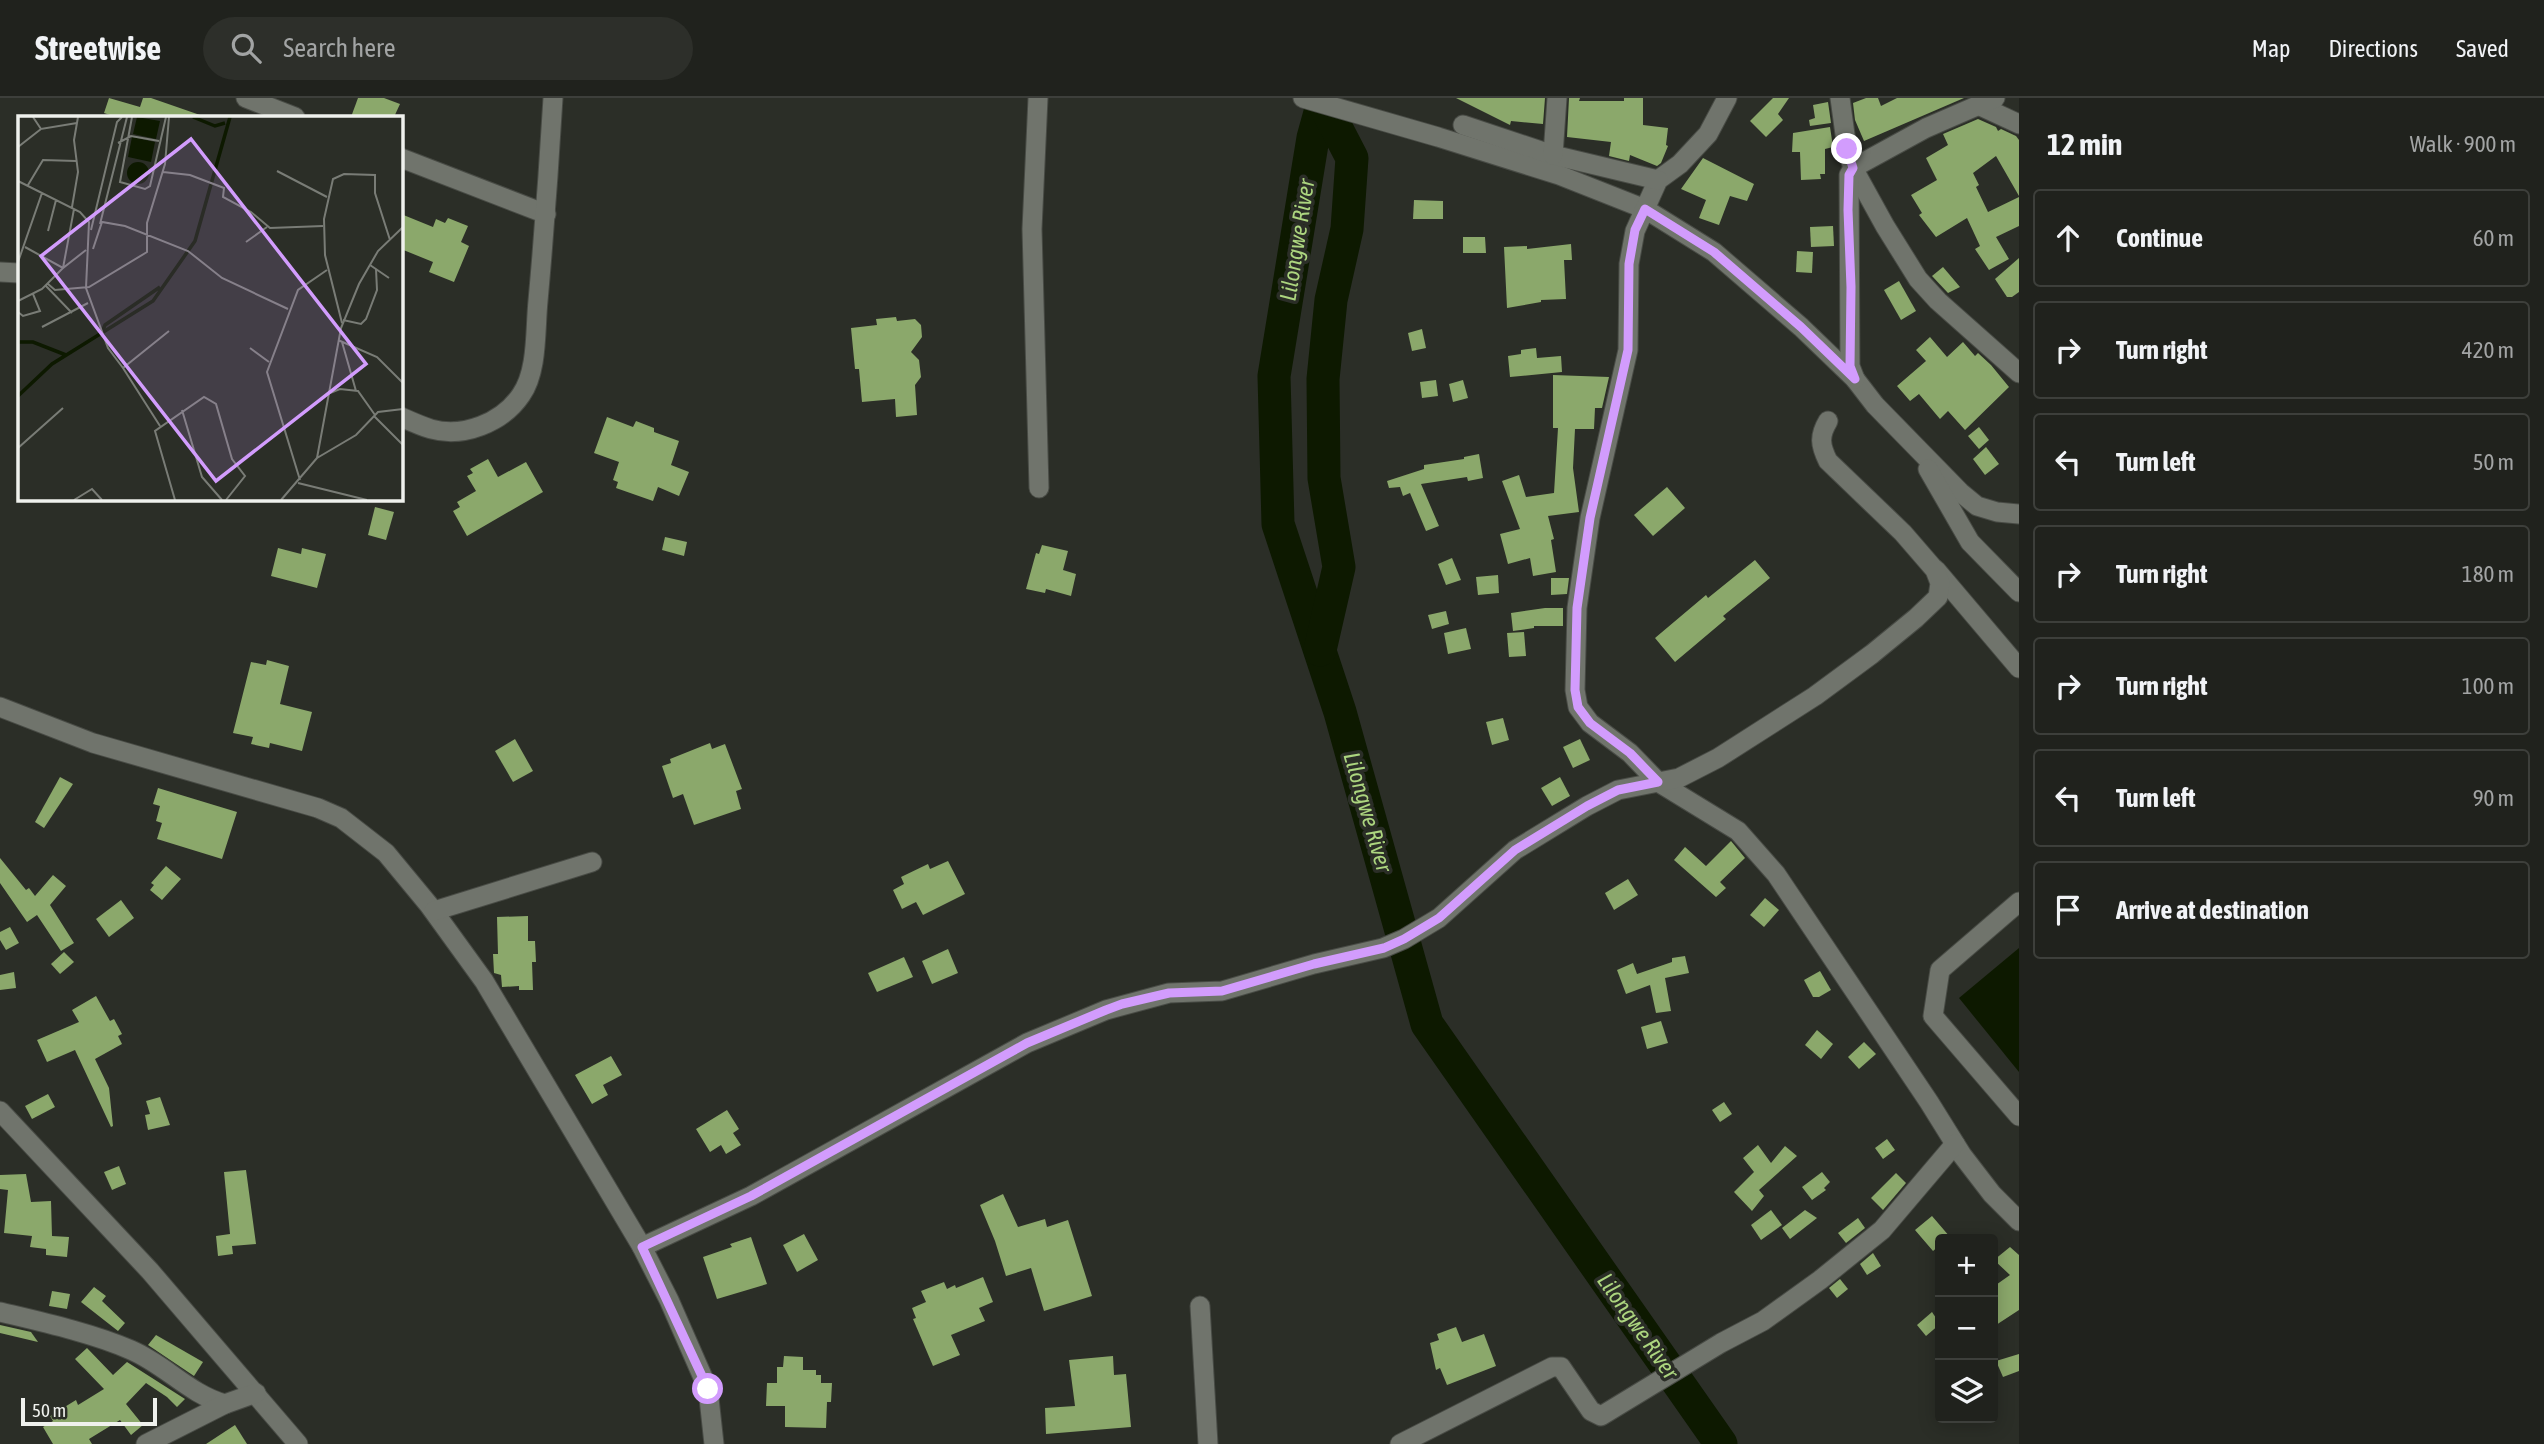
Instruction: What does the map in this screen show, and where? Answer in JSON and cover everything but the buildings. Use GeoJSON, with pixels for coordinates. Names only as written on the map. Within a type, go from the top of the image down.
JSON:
{"type":"FeatureCollection","features":[{"type":"Feature","properties":{"kind":"street"},"geometry":{"type":"LineString","coordinates":[[246,98],[292,116]]}},
{"type":"Feature","properties":{"kind":"street"},"geometry":{"type":"LineString","coordinates":[[402,417],[430,429],[451,432],[474,428],[492,421],[521,395],[532,363],[546,214],[553,98]]}},
{"type":"Feature","properties":{"kind":"street"},"geometry":{"type":"LineString","coordinates":[[1038,98],[1032,229],[1039,488]]}},
{"type":"Feature","properties":{"kind":"street"},"geometry":{"type":"LineString","coordinates":[[1303,98],[1559,176],[1645,209],[1714,252],[1801,327],[1855,379],[1875,405],[1960,492],[1977,506],[1997,512],[2019,514]]}},
{"type":"Feature","properties":{"kind":"street"},"geometry":{"type":"LineString","coordinates":[[1553,155],[1557,98]]}},
{"type":"Feature","properties":{"kind":"street"},"geometry":{"type":"LineString","coordinates":[[1727,98],[1708,134],[1680,163],[1658,180],[1635,230],[1629,264],[1628,350],[1600,471],[1577,608],[1575,690],[1578,707],[1590,723],[1630,753],[1658,782],[1738,831],[1776,874],[1955,1144],[1992,1194],[2019,1221]]}},
{"type":"Feature","properties":{"kind":"street"},"geometry":{"type":"LineString","coordinates":[[1840,98],[1847,149],[1853,168],[1885,226],[1919,279],[1938,301],[2019,373]]}},
{"type":"Feature","properties":{"kind":"street"},"geometry":{"type":"LineString","coordinates":[[1855,379],[1850,366],[1848,210],[1849,175],[1853,168],[1900,141],[1986,101],[2019,124]]}},
{"type":"Feature","properties":{"kind":"street"},"geometry":{"type":"LineString","coordinates":[[1463,125],[1553,155],[1658,180]]}},
{"type":"Feature","properties":{"kind":"street"},"geometry":{"type":"LineString","coordinates":[[402,158],[546,214]]}},
{"type":"Feature","properties":{"kind":"street"},"geometry":{"type":"LineString","coordinates":[[0,272],[18,273]]}},
{"type":"Feature","properties":{"kind":"street"},"geometry":{"type":"LineString","coordinates":[[1828,421],[1821,433],[1821,447],[1828,461],[1903,533],[2019,668]]}},
{"type":"Feature","properties":{"kind":"street"},"geometry":{"type":"LineString","coordinates":[[1913,443],[1970,542],[2019,592]]}},
{"type":"Feature","properties":{"kind":"street"},"geometry":{"type":"LineString","coordinates":[[642,1247],[751,1196],[1027,1043],[1106,1010],[1169,993],[1222,991],[1314,964],[1384,948],[1404,939],[1439,918],[1515,850],[1587,806],[1618,790],[1679,778],[1718,758],[1815,696],[1872,654],[1938,597],[1940,583],[1935,570]]}},
{"type":"Feature","properties":{"kind":"street"},"geometry":{"type":"LineString","coordinates":[[0,707],[93,743],[318,808],[341,818],[386,853],[434,911],[484,981],[642,1247],[708,1389],[714,1444]]}},
{"type":"Feature","properties":{"kind":"street"},"geometry":{"type":"LineString","coordinates":[[434,911],[592,862]]}},
{"type":"Feature","properties":{"kind":"street"},"geometry":{"type":"LineString","coordinates":[[2019,902],[1940,970],[1933,1016],[2019,1116]]}},
{"type":"Feature","properties":{"kind":"street"},"geometry":{"type":"LineString","coordinates":[[0,1111],[150,1271],[298,1444]]}},
{"type":"Feature","properties":{"kind":"street"},"geometry":{"type":"LineString","coordinates":[[1400,1444],[1552,1367],[1561,1367],[1591,1411],[1601,1416],[1721,1343],[1763,1321],[1820,1280],[1882,1230],[1955,1144]]}},
{"type":"Feature","properties":{"kind":"street"},"geometry":{"type":"LineString","coordinates":[[1200,1306],[1208,1444]]}},
{"type":"Feature","properties":{"kind":"street"},"geometry":{"type":"LineString","coordinates":[[0,1312],[130,1349],[169,1371],[206,1399],[225,1404]]}},
{"type":"Feature","properties":{"kind":"street"},"geometry":{"type":"LineString","coordinates":[[146,1444],[225,1404],[256,1393]]}},
{"type":"Feature","properties":{"kind":"shaded area"},"geometry":{"type":"Polygon","coordinates":[[[2019,948],[2019,1072],[1959,998],[2019,948]]]}},
{"type":"Feature","properties":{"kind":"waterway","name":"Lilongwe River"},"geometry":{"type":"LineString","coordinates":[[1324,98],[1313,138],[1274,376],[1278,524],[1340,712],[1427,1024],[1721,1444]]}},
{"type":"Feature","properties":{"kind":"waterway"},"geometry":{"type":"LineString","coordinates":[[1320,650],[1339,567],[1324,478],[1323,379],[1331,300],[1347,229],[1352,158],[1324,104]]}},
{"type":"Feature","properties":{"kind":"route"},"geometry":{"type":"LineString","coordinates":[[708,1389],[669,1300],[642,1247],[751,1196],[1027,1043],[1106,1010],[1169,993],[1222,991],[1295,969],[1384,948],[1404,939],[1439,918],[1515,850],[1618,790],[1658,782],[1630,753],[1590,723],[1578,707],[1575,690],[1577,608],[1590,518],[1628,350],[1629,264],[1635,230],[1645,209],[1714,252],[1801,327],[1855,379],[1850,366],[1848,210],[1849,175],[1853,168],[1847,149]]}}]}
